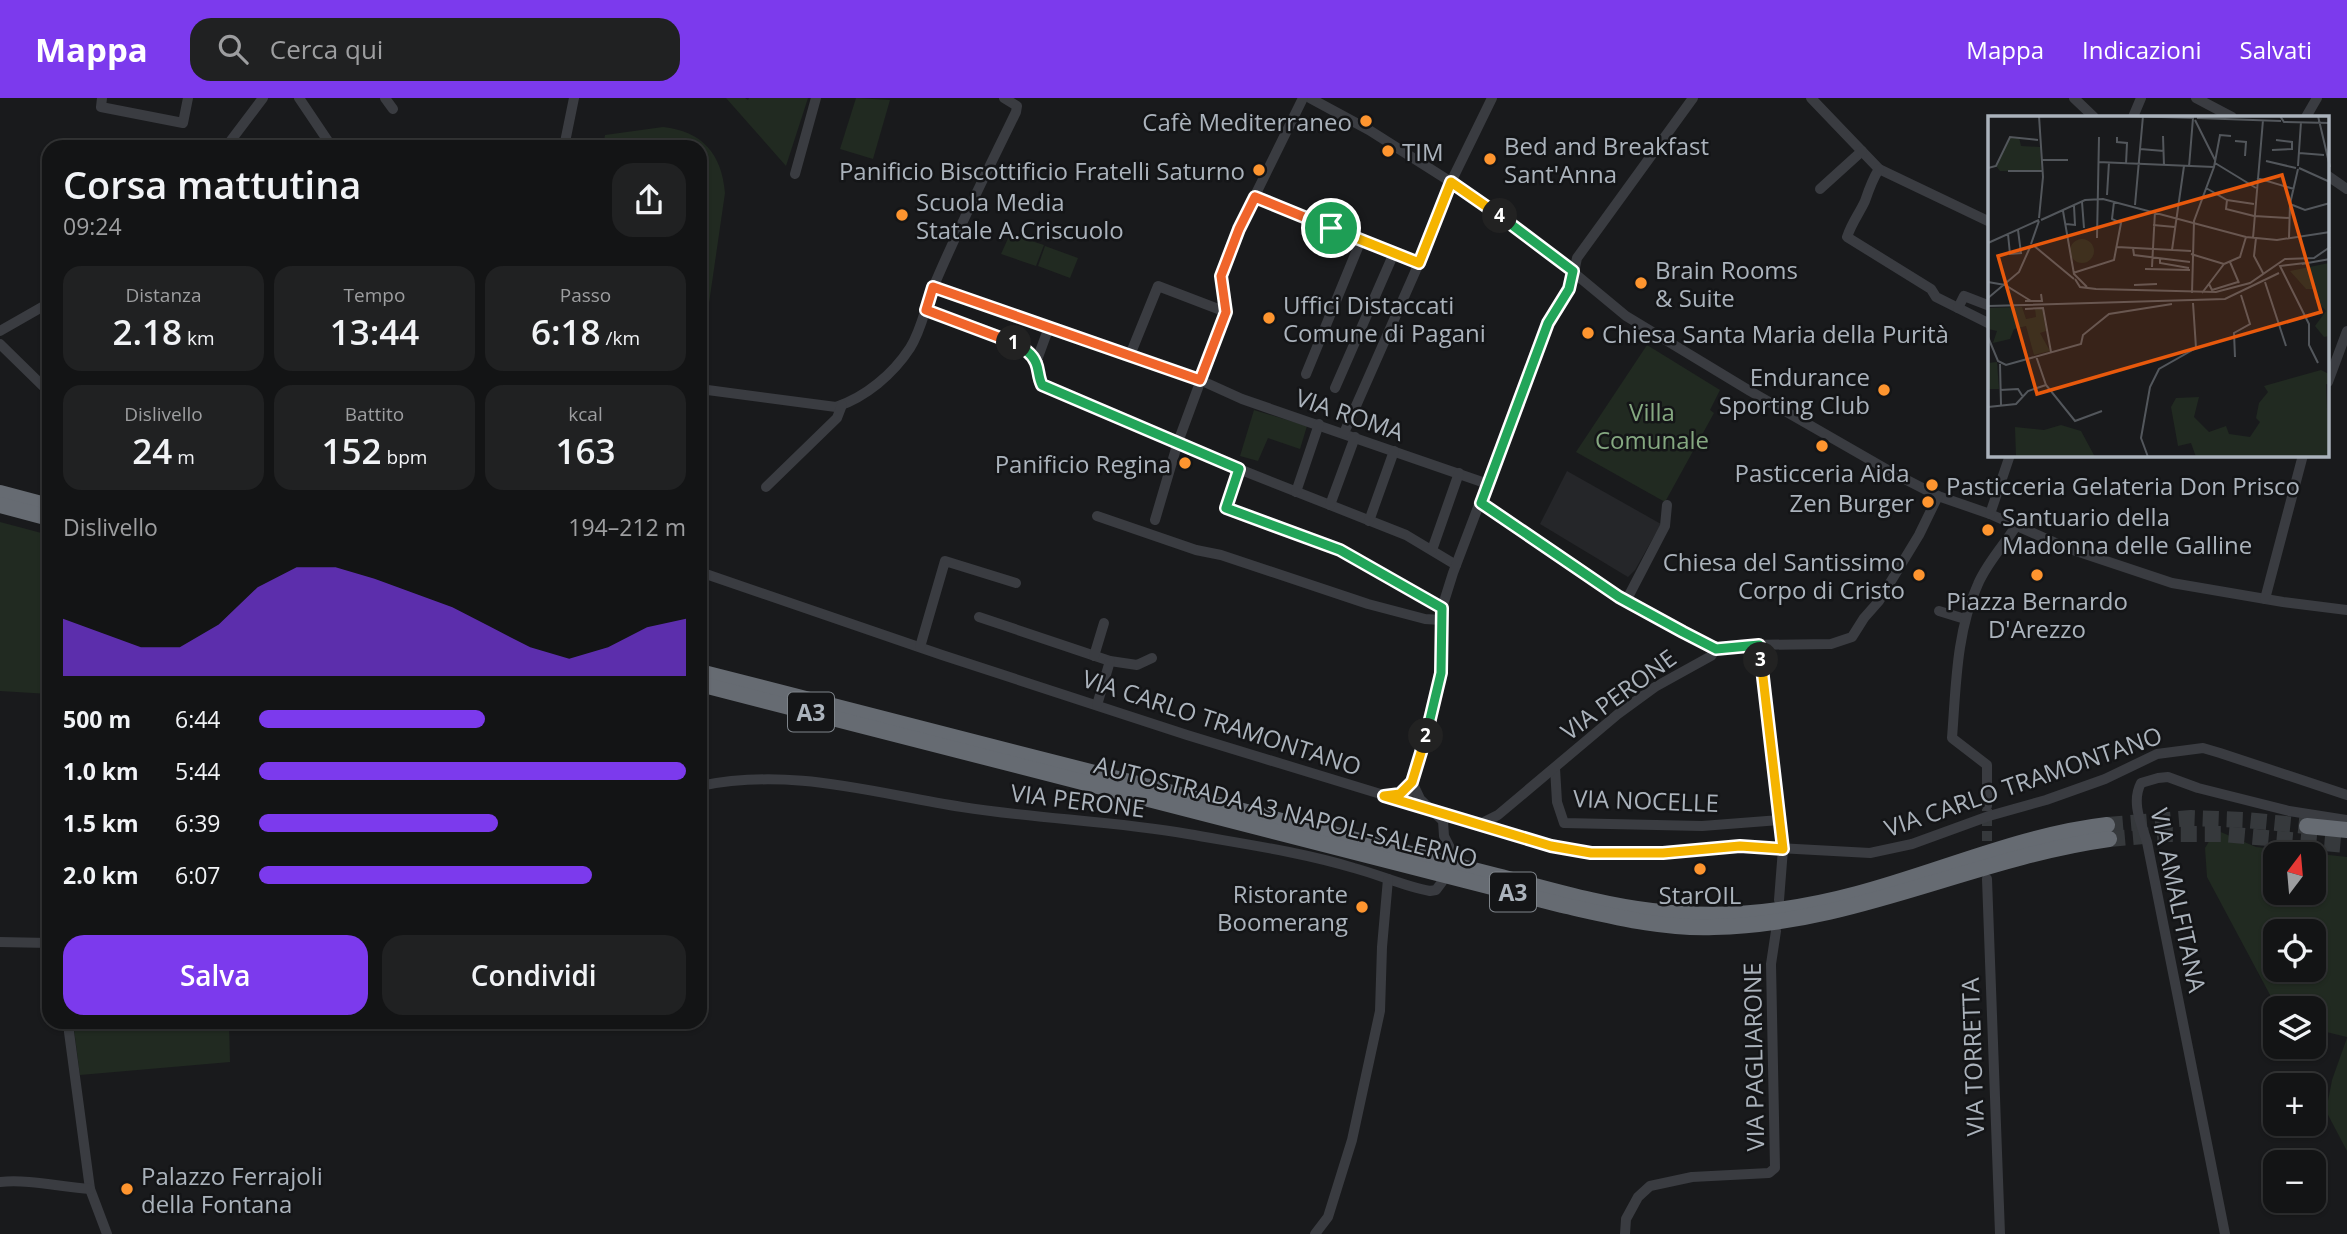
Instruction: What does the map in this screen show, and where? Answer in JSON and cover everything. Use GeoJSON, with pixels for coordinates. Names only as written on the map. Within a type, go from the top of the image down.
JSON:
{"type":"FeatureCollection","features":[{"type":"Feature","properties":{"kind":"highway"},"geometry":{"type":"LineString","coordinates":[[0,493],[42,504]]}},
{"type":"Feature","properties":{"kind":"highway"},"geometry":{"type":"LineString","coordinates":[[0,505],[42,516]]}},
{"type":"Feature","properties":{"kind":"highway","name":"AUTOSTRADA A3 NAPOLI-SALERNO"},"geometry":{"type":"LineString","coordinates":[[707,674],[1509,879],[1621,906],[1668,913],[1757,913],[1817,903],[1875,889],[2040,838],[2108,832],[1881,900],[1803,919],[1713,927],[1654,924],[1562,905],[707,686]]}},
{"type":"Feature","properties":{"kind":"highway"},"geometry":{"type":"LineString","coordinates":[[2307,826],[2347,830]]}},
{"type":"Feature","properties":{"kind":"street"},"geometry":{"type":"LineString","coordinates":[[102,98],[101,107],[183,123],[188,98]]}},
{"type":"Feature","properties":{"kind":"street"},"geometry":{"type":"LineString","coordinates":[[231,140],[263,98]]}},
{"type":"Feature","properties":{"kind":"street"},"geometry":{"type":"LineString","coordinates":[[384,98],[393,109]]}},
{"type":"Feature","properties":{"kind":"street"},"geometry":{"type":"LineString","coordinates":[[566,140],[575,98]]}},
{"type":"Feature","properties":{"kind":"street"},"geometry":{"type":"LineString","coordinates":[[795,174],[816,98]]}},
{"type":"Feature","properties":{"kind":"street"},"geometry":{"type":"LineString","coordinates":[[707,390],[823,407],[842,405],[853,402],[866,393],[902,359],[917,335],[933,287],[1016,112],[1017,106],[1003,98]]}},
{"type":"Feature","properties":{"kind":"street"},"geometry":{"type":"LineString","coordinates":[[1155,520],[1178,442],[1226,312],[1221,276],[1239,229],[1303,98]]}},
{"type":"Feature","properties":{"kind":"street"},"geometry":{"type":"LineString","coordinates":[[1310,98],[1369,130],[1451,182],[1573,271],[1626,316],[1667,342],[1893,473],[1938,496],[1990,514],[2067,548],[2172,583],[2347,610]]}},
{"type":"Feature","properties":{"kind":"street"},"geometry":{"type":"LineString","coordinates":[[1331,505],[1350,435],[1451,182],[1492,98]]}},
{"type":"Feature","properties":{"kind":"street"},"geometry":{"type":"LineString","coordinates":[[1406,802],[1441,673],[1442,608],[1548,323],[1569,289],[1577,258],[1693,98]]}},
{"type":"Feature","properties":{"kind":"street"},"geometry":{"type":"LineString","coordinates":[[1811,98],[1879,169],[1988,221]]}},
{"type":"Feature","properties":{"kind":"street"},"geometry":{"type":"LineString","coordinates":[[2074,98],[2093,116]]}},
{"type":"Feature","properties":{"kind":"street"},"geometry":{"type":"LineString","coordinates":[[2133,116],[2141,98]]}},
{"type":"Feature","properties":{"kind":"street"},"geometry":{"type":"LineString","coordinates":[[2196,98],[2230,116]]}},
{"type":"Feature","properties":{"kind":"street"},"geometry":{"type":"LineString","coordinates":[[2307,116],[2317,98]]}},
{"type":"Feature","properties":{"kind":"street"},"geometry":{"type":"LineString","coordinates":[[299,99],[327,140]]}},
{"type":"Feature","properties":{"kind":"street"},"geometry":{"type":"LineString","coordinates":[[1820,188],[1862,151]]}},
{"type":"Feature","properties":{"kind":"street"},"geometry":{"type":"LineString","coordinates":[[1879,169],[1868,186],[1864,202],[1847,237],[1931,289],[1936,297],[1988,323]]}},
{"type":"Feature","properties":{"kind":"street"},"geometry":{"type":"LineString","coordinates":[[2330,177],[2347,189]]}},
{"type":"Feature","properties":{"kind":"street"},"geometry":{"type":"LineString","coordinates":[[1255,197],[1419,263]]}},
{"type":"Feature","properties":{"kind":"street"},"geometry":{"type":"LineString","coordinates":[[1306,374],[1361,240]]}},
{"type":"Feature","properties":{"kind":"street"},"geometry":{"type":"LineString","coordinates":[[1335,388],[1394,253]]}},
{"type":"Feature","properties":{"kind":"street"},"geometry":{"type":"LineString","coordinates":[[1130,355],[1158,286],[1226,312]]}},
{"type":"Feature","properties":{"kind":"street","name":"VIA ROMA"},"geometry":{"type":"LineString","coordinates":[[933,287],[1200,380],[1242,399],[1488,484]]}},
{"type":"Feature","properties":{"kind":"street"},"geometry":{"type":"LineString","coordinates":[[1958,308],[1964,296],[1988,305]]}},
{"type":"Feature","properties":{"kind":"street"},"geometry":{"type":"LineString","coordinates":[[0,331],[42,307]]}},
{"type":"Feature","properties":{"kind":"street"},"geometry":{"type":"LineString","coordinates":[[926,310],[1011,341],[1026,350],[1034,360],[1042,385],[1239,469],[1406,535],[1456,565]]}},
{"type":"Feature","properties":{"kind":"street"},"geometry":{"type":"LineString","coordinates":[[1034,360],[1038,357],[1049,327]]}},
{"type":"Feature","properties":{"kind":"street"},"geometry":{"type":"LineString","coordinates":[[2330,378],[2346,334]]}},
{"type":"Feature","properties":{"kind":"street"},"geometry":{"type":"LineString","coordinates":[[0,344],[42,385]]}},
{"type":"Feature","properties":{"kind":"street"},"geometry":{"type":"LineString","coordinates":[[766,487],[837,418],[842,405]]}},
{"type":"Feature","properties":{"kind":"street"},"geometry":{"type":"LineString","coordinates":[[1296,492],[1319,424]]}},
{"type":"Feature","properties":{"kind":"street"},"geometry":{"type":"LineString","coordinates":[[1369,521],[1394,451]]}},
{"type":"Feature","properties":{"kind":"street"},"geometry":{"type":"LineString","coordinates":[[1990,514],[2009,457]]}},
{"type":"Feature","properties":{"kind":"street"},"geometry":{"type":"LineString","coordinates":[[2265,599],[2302,457]]}},
{"type":"Feature","properties":{"kind":"street"},"geometry":{"type":"LineString","coordinates":[[1239,469],[1226,508],[1340,550],[1442,608]]}},
{"type":"Feature","properties":{"kind":"street"},"geometry":{"type":"LineString","coordinates":[[1432,550],[1459,473]]}},
{"type":"Feature","properties":{"kind":"street"},"geometry":{"type":"LineString","coordinates":[[1481,503],[1620,596],[1716,649],[1759,645],[1832,644],[1852,637],[1885,592],[1919,535],[1938,496]]}},
{"type":"Feature","properties":{"kind":"street"},"geometry":{"type":"LineString","coordinates":[[1620,596],[1665,526],[1667,505]]}},
{"type":"Feature","properties":{"kind":"street"},"geometry":{"type":"LineString","coordinates":[[1097,516],[1368,604],[1425,619],[1441,620]]}},
{"type":"Feature","properties":{"kind":"street"},"geometry":{"type":"LineString","coordinates":[[1987,806],[1987,765],[1952,738],[1959,654],[1965,619],[1978,584],[2016,526]]}},
{"type":"Feature","properties":{"kind":"street"},"geometry":{"type":"LineString","coordinates":[[920,647],[945,561],[1016,583]]}},
{"type":"Feature","properties":{"kind":"street","name":"VIA CARLO TRAMONTANO"},"geometry":{"type":"LineString","coordinates":[[707,574],[1097,705],[1384,796],[1551,846],[1591,853],[1663,853],[1740,846],[1870,853],[1912,844],[2105,779],[2157,754],[2186,749],[2203,748],[2347,795]]}},
{"type":"Feature","properties":{"kind":"street"},"geometry":{"type":"LineString","coordinates":[[1939,611],[1965,619]]}},
{"type":"Feature","properties":{"kind":"street"},"geometry":{"type":"LineString","coordinates":[[979,617],[1110,661],[1138,665],[1152,657]]}},
{"type":"Feature","properties":{"kind":"street"},"geometry":{"type":"LineString","coordinates":[[1094,656],[1104,623]]}},
{"type":"Feature","properties":{"kind":"street"},"geometry":{"type":"LineString","coordinates":[[1759,645],[1783,849],[1779,900]]}},
{"type":"Feature","properties":{"kind":"street","name":"VIA PERONE"},"geometry":{"type":"LineString","coordinates":[[1478,825],[1499,815],[1618,715],[1656,687],[1712,656],[1716,649]]}},
{"type":"Feature","properties":{"kind":"street"},"geometry":{"type":"LineString","coordinates":[[1097,705],[1110,661]]}},
{"type":"Feature","properties":{"kind":"street","name":"VIA NOCELLE"},"geometry":{"type":"LineString","coordinates":[[1555,768],[1557,802],[1564,823],[1702,826],[1780,820]]}},
{"type":"Feature","properties":{"kind":"street","name":"VIA AMALFITANA"},"geometry":{"type":"LineString","coordinates":[[2225,1234],[2136,792],[2141,783],[2168,777],[2289,811],[2347,820]]}},
{"type":"Feature","properties":{"kind":"street","name":"VIA PERONE"},"geometry":{"type":"LineString","coordinates":[[707,785],[731,781],[800,779],[866,788],[962,807],[1185,834],[1310,857],[1430,891],[1436,890],[1442,882]]}},
{"type":"Feature","properties":{"kind":"street"},"geometry":{"type":"LineString","coordinates":[[1384,796],[1400,794],[1412,782]]}},
{"type":"Feature","properties":{"kind":"street"},"geometry":{"type":"LineString","coordinates":[[1412,782],[1420,799],[1443,821],[1444,836],[1450,852],[1450,816]]}},
{"type":"Feature","properties":{"kind":"street"},"geometry":{"type":"LineString","coordinates":[[1450,834],[1463,820]]}},
{"type":"Feature","properties":{"kind":"street"},"geometry":{"type":"LineString","coordinates":[[1315,1234],[1328,1217],[1352,1140],[1380,1011],[1388,879]]}},
{"type":"Feature","properties":{"kind":"street","name":"VIA TORRETTA"},"geometry":{"type":"LineString","coordinates":[[1987,879],[2000,1234]]}},
{"type":"Feature","properties":{"kind":"street","name":"VIA PAGLIARONE"},"geometry":{"type":"LineString","coordinates":[[1625,1234],[1626,1219],[1638,1197],[1650,1186],[1692,1177],[1769,1173],[1775,1168],[1771,964],[1776,930]]}},
{"type":"Feature","properties":{"kind":"street"},"geometry":{"type":"LineString","coordinates":[[0,942],[42,943]]}},
{"type":"Feature","properties":{"kind":"street"},"geometry":{"type":"LineString","coordinates":[[69,1029],[90,1189],[107,1234]]}},
{"type":"Feature","properties":{"kind":"street"},"geometry":{"type":"LineString","coordinates":[[2,1181],[90,1189]]}},
{"type":"Feature","properties":{"kind":"shaded area"},"geometry":{"type":"Polygon","coordinates":[[[1567,471],[1661,524],[1635,570],[1628,577],[1540,524],[1567,471]]]}},
{"type":"Feature","properties":{"kind":"green space"},"geometry":{"type":"Polygon","coordinates":[[[726,98],[808,98],[786,166],[726,98]]]}},
{"type":"Feature","properties":{"kind":"green space"},"geometry":{"type":"Polygon","coordinates":[[[856,98],[890,100],[873,159],[840,149],[856,98]]]}},
{"type":"Feature","properties":{"kind":"green space"},"geometry":{"type":"Polygon","coordinates":[[[663,127],[677,129],[700,140],[604,140],[605,135],[663,127]]]}},
{"type":"Feature","properties":{"kind":"green space"},"geometry":{"type":"Polygon","coordinates":[[[707,146],[720,167],[725,193],[707,317],[707,146]]]}},
{"type":"Feature","properties":{"kind":"green space"},"geometry":{"type":"Polygon","coordinates":[[[1010,234],[1044,245],[1036,266],[1001,254],[1010,234]]]}},
{"type":"Feature","properties":{"kind":"green space"},"geometry":{"type":"Polygon","coordinates":[[[1045,246],[1078,258],[1070,278],[1038,266],[1045,246]]]}},
{"type":"Feature","properties":{"kind":"green space","name":"Villa Comunale"},"geometry":{"type":"Polygon","coordinates":[[[1647,345],[1720,390],[1710,410],[1714,413],[1665,502],[1576,452],[1647,345]]]}},
{"type":"Feature","properties":{"kind":"green space"},"geometry":{"type":"Polygon","coordinates":[[[1254,410],[1307,426],[1300,449],[1268,438],[1258,461],[1240,456],[1254,410]]]}},
{"type":"Feature","properties":{"kind":"green space"},"geometry":{"type":"Polygon","coordinates":[[[0,522],[42,533],[42,694],[0,691],[0,522]]]}},
{"type":"Feature","properties":{"kind":"green space"},"geometry":{"type":"Polygon","coordinates":[[[2216,830],[2263,848],[2263,905],[2326,905],[2326,855],[2347,857],[2347,1037],[2326,1032],[2326,996],[2271,996],[2263,982],[2326,982],[2326,919],[2263,919],[2263,982],[2207,877],[2205,848],[2216,830]]]}},
{"type":"Feature","properties":{"kind":"green space"},"geometry":{"type":"Polygon","coordinates":[[[74,1029],[229,1029],[230,1062],[80,1075],[74,1029]]]}},
{"type":"Feature","properties":{"kind":"green space"},"geometry":{"type":"Polygon","coordinates":[[[2347,1038],[2347,1151],[2326,1111],[2332,1080],[2347,1038]]]}},
{"type":"Feature","properties":{"kind":"tunnel"},"geometry":{"type":"LineString","coordinates":[[1987,809],[1987,856]]}},
{"type":"Feature","properties":{"kind":"tunnel"},"geometry":{"type":"LineString","coordinates":[[2107,825],[2191,818],[2307,826]]}},
{"type":"Feature","properties":{"kind":"tunnel"},"geometry":{"type":"LineString","coordinates":[[2109,839],[2167,834],[2222,834],[2347,845]]}},
{"type":"Feature","properties":{"kind":"place","name":"Cafè Mediterraneo"},"geometry":{"type":"Point","coordinates":[1366,121]}},
{"type":"Feature","properties":{"kind":"place","name":"TIM"},"geometry":{"type":"Point","coordinates":[1388,151]}},
{"type":"Feature","properties":{"kind":"place","name":"Bed and Breakfast Sant'Anna"},"geometry":{"type":"Point","coordinates":[1490,159]}},
{"type":"Feature","properties":{"kind":"place","name":"Panificio Biscottificio Fratelli Saturno"},"geometry":{"type":"Point","coordinates":[1259,170]}},
{"type":"Feature","properties":{"kind":"place","name":"Scuola Media Statale A.Criscuolo"},"geometry":{"type":"Point","coordinates":[902,215]}},
{"type":"Feature","properties":{"kind":"place","name":"Brain Rooms & Suite"},"geometry":{"type":"Point","coordinates":[1641,283]}},
{"type":"Feature","properties":{"kind":"place","name":"Uffici Distaccati Comune di Pagani"},"geometry":{"type":"Point","coordinates":[1269,318]}},
{"type":"Feature","properties":{"kind":"place","name":"Chiesa Santa Maria della Purità"},"geometry":{"type":"Point","coordinates":[1588,333]}},
{"type":"Feature","properties":{"kind":"place","name":"Endurance Sporting Club"},"geometry":{"type":"Point","coordinates":[1884,390]}},
{"type":"Feature","properties":{"kind":"place","name":"Pasticceria Aida"},"geometry":{"type":"Point","coordinates":[1822,446]}},
{"type":"Feature","properties":{"kind":"place","name":"Panificio Regina"},"geometry":{"type":"Point","coordinates":[1185,463]}},
{"type":"Feature","properties":{"kind":"place","name":"Pasticceria Gelateria Don Prisco"},"geometry":{"type":"Point","coordinates":[1932,485]}},
{"type":"Feature","properties":{"kind":"place","name":"Zen Burger"},"geometry":{"type":"Point","coordinates":[1928,502]}},
{"type":"Feature","properties":{"kind":"place","name":"Santuario della Madonna delle Galline"},"geometry":{"type":"Point","coordinates":[1988,530]}},
{"type":"Feature","properties":{"kind":"place","name":"Chiesa del Santissimo Corpo di Cristo"},"geometry":{"type":"Point","coordinates":[1919,575]}},
{"type":"Feature","properties":{"kind":"place","name":"Piazza Bernardo D'Arezzo"},"geometry":{"type":"Point","coordinates":[2037,575]}},
{"type":"Feature","properties":{"kind":"place","name":"StarOIL"},"geometry":{"type":"Point","coordinates":[1700,869]}},
{"type":"Feature","properties":{"kind":"place","name":"Ristorante Boomerang"},"geometry":{"type":"Point","coordinates":[1362,907]}},
{"type":"Feature","properties":{"kind":"place","name":"Palazzo Ferrajoli della Fontana"},"geometry":{"type":"Point","coordinates":[127,1189]}},
{"type":"Feature","properties":{"kind":"route"},"geometry":{"type":"LineString","coordinates":[[1451,182],[1573,271],[1569,289],[1548,323],[1481,503],[1619,597],[1716,649],[1759,645],[1783,849],[1740,846],[1663,853],[1591,853],[1551,846],[1384,796],[1400,794],[1412,782],[1441,673],[1442,608],[1340,550],[1226,508],[1239,469],[1042,385],[1036,362],[1026,350],[1011,341],[926,310],[933,287],[1200,380],[1226,312],[1221,276],[1255,197],[1331,228],[1419,263],[1451,182]]}}]}
